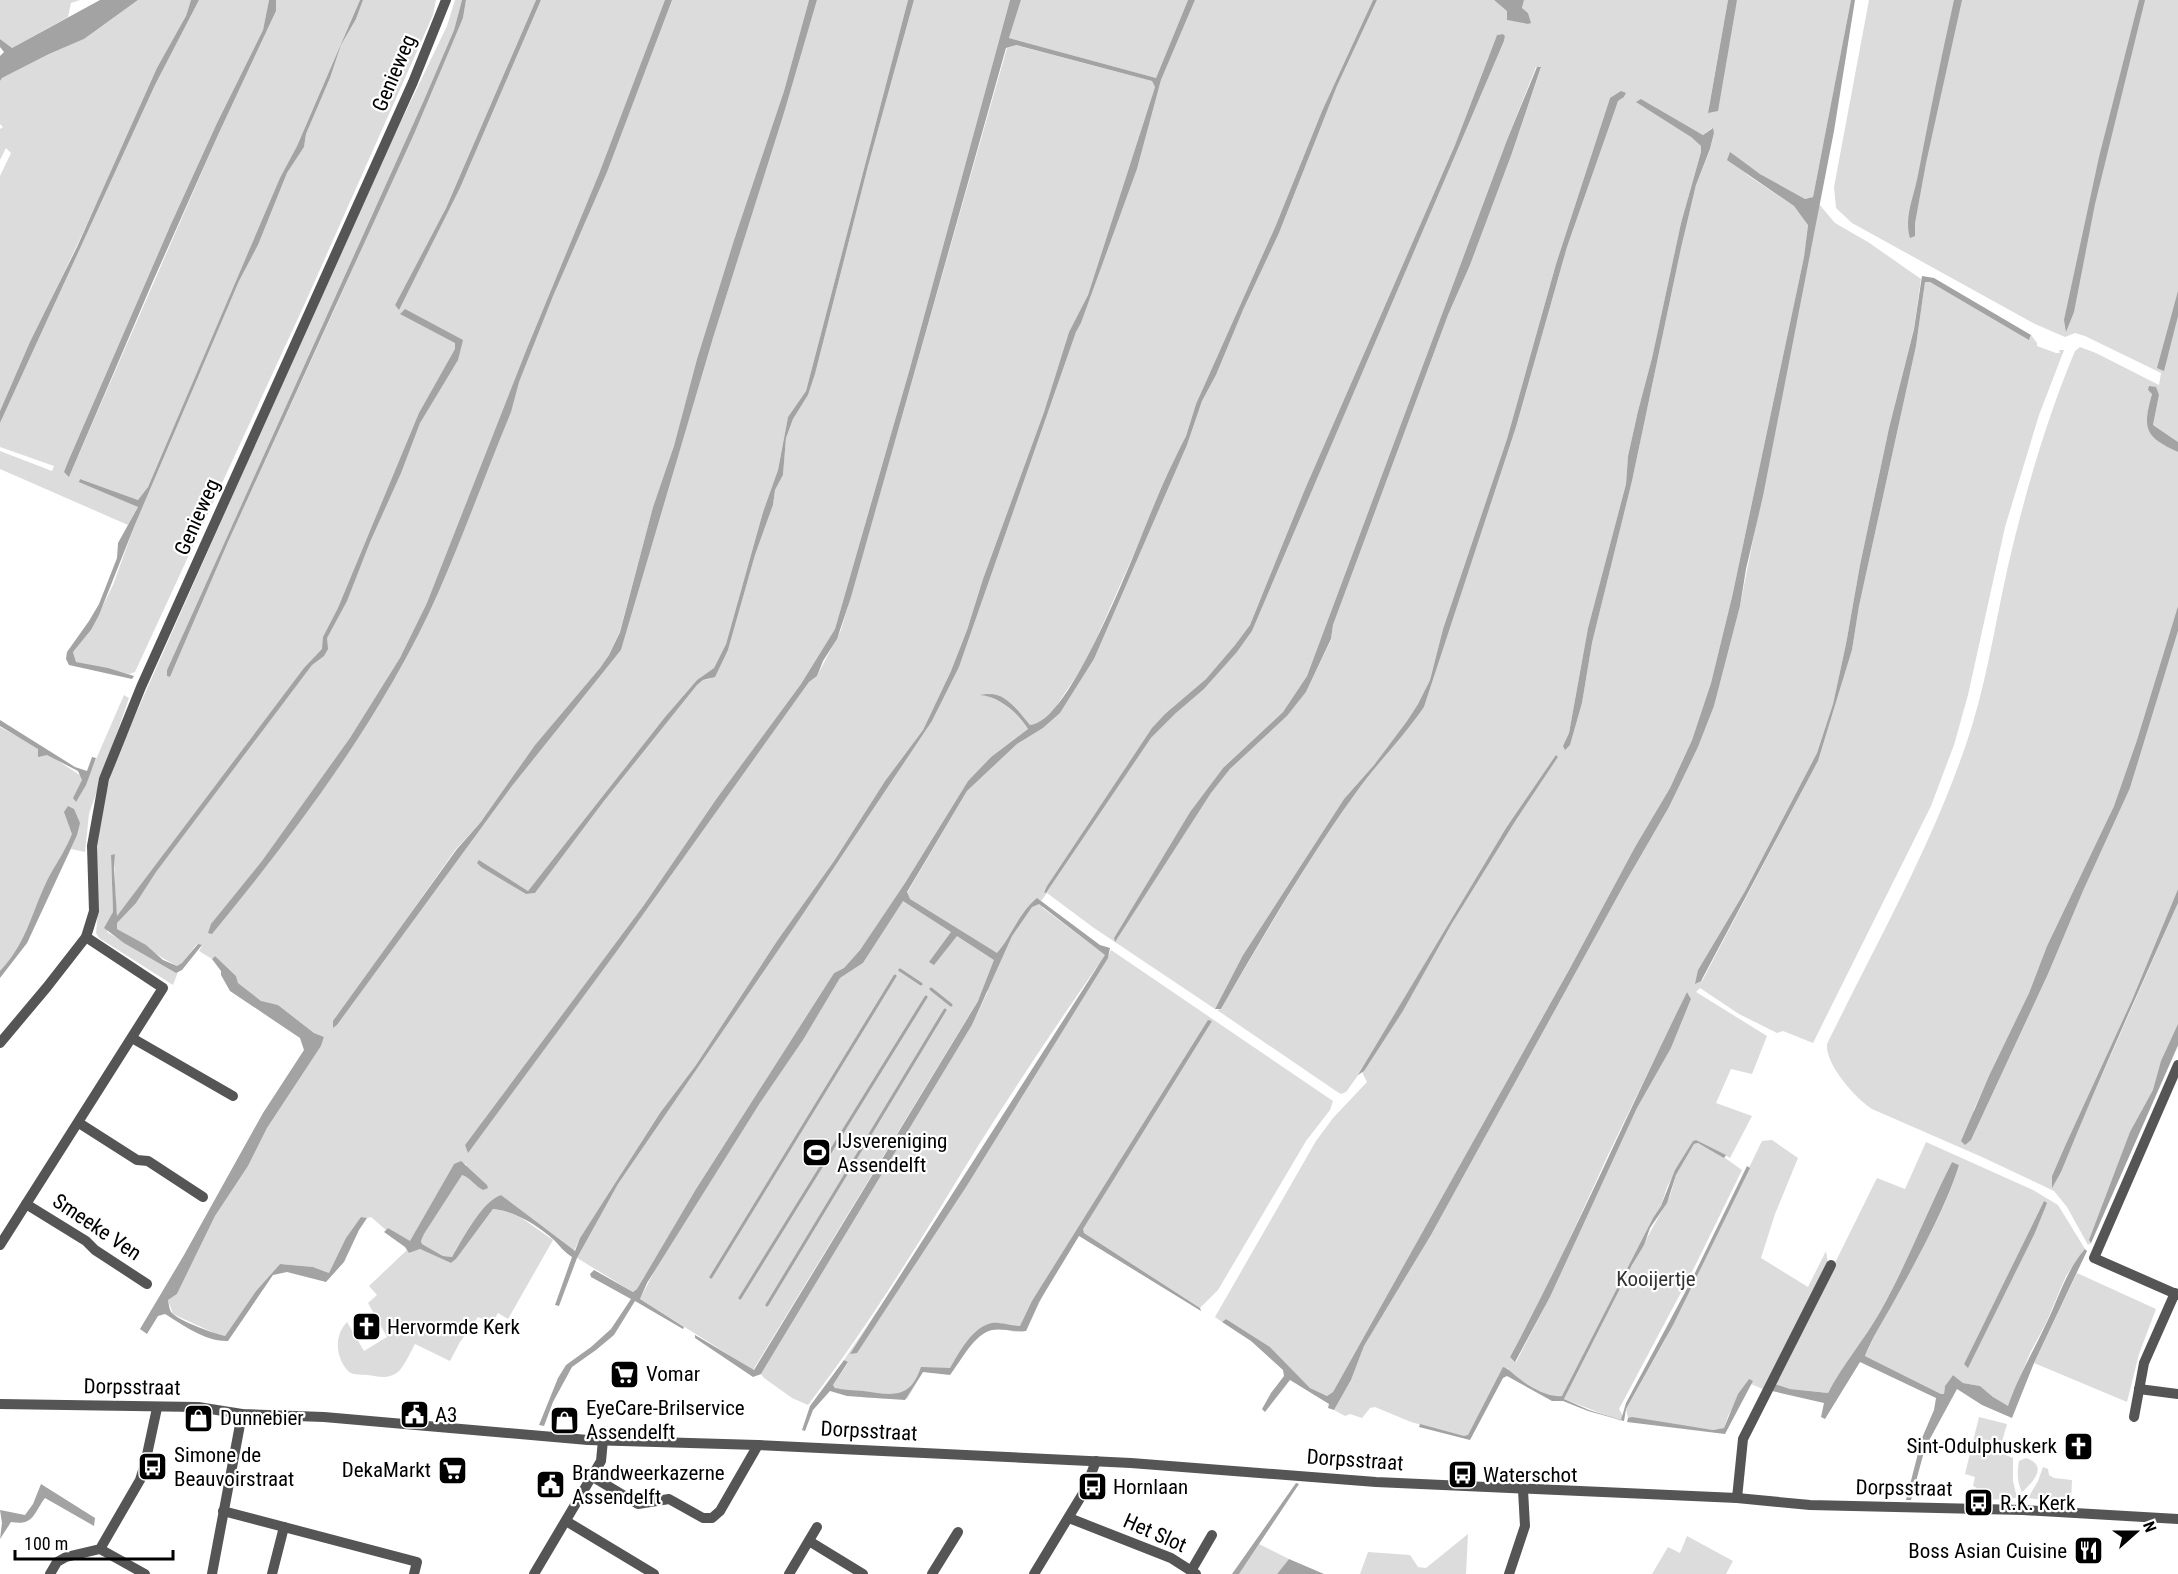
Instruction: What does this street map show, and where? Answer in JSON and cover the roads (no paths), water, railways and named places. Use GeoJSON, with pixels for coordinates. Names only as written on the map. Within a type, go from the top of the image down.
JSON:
{"type":"FeatureCollection","features":[{"type":"Feature","properties":{"kind":"street","name":"Genieweg"},"geometry":{"type":"LineString","coordinates":[[0,1043],[86,937],[94,911],[92,846],[104,779],[141,687],[413,82],[446,0]]}},
{"type":"Feature","properties":{"kind":"street","name":"Smeeke Ven"},"geometry":{"type":"LineString","coordinates":[[0,1245],[163,988],[86,937]]}},
{"type":"Feature","properties":{"kind":"street"},"geometry":{"type":"LineString","coordinates":[[132,1038],[232,1096]]}},
{"type":"Feature","properties":{"kind":"street"},"geometry":{"type":"LineString","coordinates":[[2134,1417],[2144,1363],[2177,1294],[2094,1258],[2178,1065]]}},
{"type":"Feature","properties":{"kind":"street"},"geometry":{"type":"LineString","coordinates":[[79,1123],[137,1160],[148,1161],[203,1197]]}},
{"type":"Feature","properties":{"kind":"street","name":"Smeeke Ven"},"geometry":{"type":"LineString","coordinates":[[26,1204],[86,1241],[95,1250],[147,1284]]}},
{"type":"Feature","properties":{"kind":"street"},"geometry":{"type":"LineString","coordinates":[[1737,1498],[1743,1439],[1831,1265]]}},
{"type":"Feature","properties":{"kind":"street"},"geometry":{"type":"LineString","coordinates":[[2139,1389],[2178,1394]]}},
{"type":"Feature","properties":{"kind":"street","name":"Dorpsstraat"},"geometry":{"type":"LineString","coordinates":[[0,1404],[198,1407],[242,1414],[324,1417],[588,1440],[758,1445],[1096,1461],[1523,1490],[1737,1498],[1810,1505],[2023,1510],[2178,1519]]}},
{"type":"Feature","properties":{"kind":"street"},"geometry":{"type":"LineString","coordinates":[[100,1549],[140,1480],[146,1464],[157,1408]]}},
{"type":"Feature","properties":{"kind":"street"},"geometry":{"type":"LineString","coordinates":[[212,1574],[242,1414]]}},
{"type":"Feature","properties":{"kind":"street"},"geometry":{"type":"LineString","coordinates":[[534,1574],[602,1461],[603,1440]]}},
{"type":"Feature","properties":{"kind":"street"},"geometry":{"type":"LineString","coordinates":[[593,1477],[638,1504],[669,1498],[703,1518],[712,1518],[720,1511],[758,1445]]}},
{"type":"Feature","properties":{"kind":"street"},"geometry":{"type":"LineString","coordinates":[[1034,1574],[1085,1490],[1096,1461]]}},
{"type":"Feature","properties":{"kind":"street"},"geometry":{"type":"LineString","coordinates":[[1509,1574],[1525,1526],[1523,1490]]}},
{"type":"Feature","properties":{"kind":"street"},"geometry":{"type":"LineString","coordinates":[[223,1511],[417,1562],[414,1574]]}},
{"type":"Feature","properties":{"kind":"street","name":"Het Slot"},"geometry":{"type":"LineString","coordinates":[[1069,1518],[1171,1558],[1194,1572],[1212,1535]]}},
{"type":"Feature","properties":{"kind":"street"},"geometry":{"type":"LineString","coordinates":[[566,1521],[654,1574]]}},
{"type":"Feature","properties":{"kind":"street"},"geometry":{"type":"LineString","coordinates":[[272,1574],[284,1527]]}},
{"type":"Feature","properties":{"kind":"street"},"geometry":{"type":"LineString","coordinates":[[789,1574],[817,1527]]}},
{"type":"Feature","properties":{"kind":"street"},"geometry":{"type":"LineString","coordinates":[[932,1574],[958,1532]]}},
{"type":"Feature","properties":{"kind":"street"},"geometry":{"type":"LineString","coordinates":[[809,1541],[863,1574]]}},
{"type":"Feature","properties":{"kind":"street"},"geometry":{"type":"LineString","coordinates":[[50,1574],[57,1562],[66,1557],[100,1549],[145,1574]]}},
{"type":"Feature","properties":{"kind":"waterway"},"geometry":{"type":"LineString","coordinates":[[900,970],[921,984]]}},
{"type":"Feature","properties":{"kind":"waterway"},"geometry":{"type":"LineString","coordinates":[[711,1277],[895,976]]}},
{"type":"Feature","properties":{"kind":"waterway"},"geometry":{"type":"LineString","coordinates":[[931,989],[951,1005]]}},
{"type":"Feature","properties":{"kind":"waterway"},"geometry":{"type":"LineString","coordinates":[[740,1298],[926,997]]}},
{"type":"Feature","properties":{"kind":"waterway"},"geometry":{"type":"LineString","coordinates":[[767,1305],[945,1010]]}},
{"type":"Feature","properties":{"kind":"place","name":"IJsvereniging Assendelft"},"geometry":{"type":"Point","coordinates":[816,1153]}},
{"type":"Feature","properties":{"kind":"place","name":"Hervormde Kerk"},"geometry":{"type":"Point","coordinates":[366,1327]}},
{"type":"Feature","properties":{"kind":"place","name":"Vomar"},"geometry":{"type":"Point","coordinates":[625,1374]}},
{"type":"Feature","properties":{"kind":"place","name":"A3"},"geometry":{"type":"Point","coordinates":[414,1415]}},
{"type":"Feature","properties":{"kind":"place","name":"Dunnebier"},"geometry":{"type":"Point","coordinates":[199,1418]}},
{"type":"Feature","properties":{"kind":"place","name":"EyeCare-Brilservice Assendelft"},"geometry":{"type":"Point","coordinates":[565,1420]}},
{"type":"Feature","properties":{"kind":"place","name":"Sint-Odulphuskerk"},"geometry":{"type":"Point","coordinates":[2078,1446]}},
{"type":"Feature","properties":{"kind":"place","name":"Simone de Beauvoirstraat"},"geometry":{"type":"Point","coordinates":[153,1467]}},
{"type":"Feature","properties":{"kind":"place","name":"DekaMarkt"},"geometry":{"type":"Point","coordinates":[452,1470]}},
{"type":"Feature","properties":{"kind":"place","name":"Waterschot"},"geometry":{"type":"Point","coordinates":[1462,1475]}},
{"type":"Feature","properties":{"kind":"place","name":"Brandweerkazerne Assendelft"},"geometry":{"type":"Point","coordinates":[551,1485]}},
{"type":"Feature","properties":{"kind":"place","name":"Hornlaan"},"geometry":{"type":"Point","coordinates":[1092,1487]}},
{"type":"Feature","properties":{"kind":"place","name":"R.K. Kerk"},"geometry":{"type":"Point","coordinates":[1979,1503]}},
{"type":"Feature","properties":{"kind":"place","name":"Boss Asian Cuisine"},"geometry":{"type":"Point","coordinates":[2088,1551]}},
{"type":"Feature","properties":{"kind":"park label","name":"Kooijertje"},"geometry":{"type":"Point","coordinates":[1656,1279]}}]}
